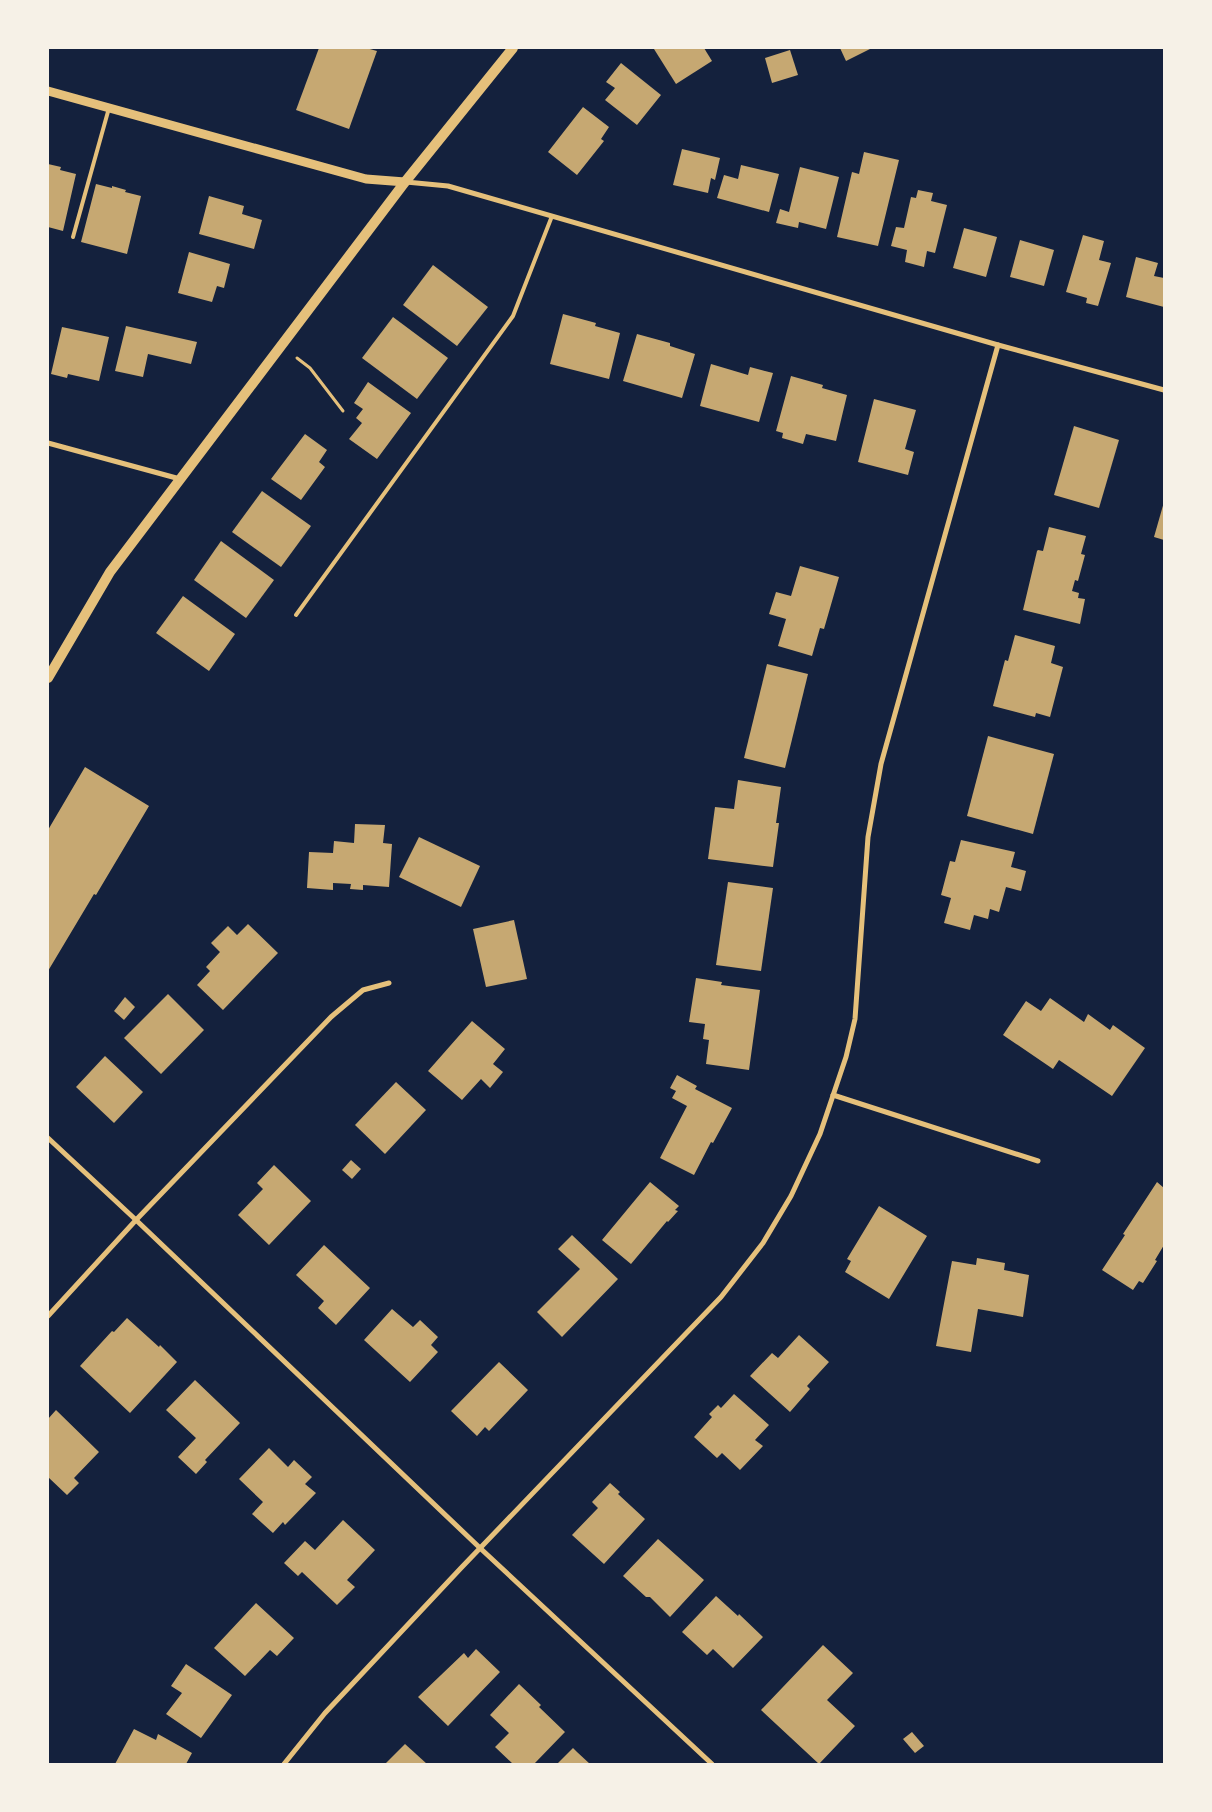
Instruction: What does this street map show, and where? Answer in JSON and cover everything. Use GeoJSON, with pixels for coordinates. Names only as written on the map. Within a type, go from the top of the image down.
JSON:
{"type":"FeatureCollection","features":[{"type":"Feature","properties":{"kind":"main road"},"geometry":{"type":"LineString","coordinates":[[48,678],[110,572],[405,182],[513,48]]}},
{"type":"Feature","properties":{"kind":"street"},"geometry":{"type":"LineString","coordinates":[[48,91],[366,179],[448,186],[998,345],[1164,390]]}},
{"type":"Feature","properties":{"kind":"street"},"geometry":{"type":"LineString","coordinates":[[284,1764],[325,1713],[721,1297],[763,1243],[792,1196],[820,1134],[846,1057],[855,1019],[868,837],[881,764],[998,345]]}},
{"type":"Feature","properties":{"kind":"street"},"geometry":{"type":"LineString","coordinates":[[48,443],[180,479]]}},
{"type":"Feature","properties":{"kind":"street"},"geometry":{"type":"LineString","coordinates":[[48,1316],[136,1220],[331,1017],[363,990],[389,983]]}},
{"type":"Feature","properties":{"kind":"street"},"geometry":{"type":"LineString","coordinates":[[833,1095],[1038,1161]]}},
{"type":"Feature","properties":{"kind":"street"},"geometry":{"type":"LineString","coordinates":[[48,1138],[480,1548],[712,1764]]}},
{"type":"Feature","properties":{"kind":"lane"},"geometry":{"type":"LineString","coordinates":[[73,237],[109,108]]}},
{"type":"Feature","properties":{"kind":"lane"},"geometry":{"type":"LineString","coordinates":[[296,615],[513,316],[552,216]]}},
{"type":"Feature","properties":{"kind":"path"},"geometry":{"type":"LineString","coordinates":[[281,346],[310,368],[343,411]]}},
{"type":"Feature","properties":{"kind":"building"},"geometry":{"type":"Polygon","coordinates":[[[319,48],[366,48],[377,51],[349,129],[296,110],[319,48]]]}},
{"type":"Feature","properties":{"kind":"building"},"geometry":{"type":"Polygon","coordinates":[[[704,48],[712,61],[676,84],[654,49],[704,48]]]}},
{"type":"Feature","properties":{"kind":"building"},"geometry":{"type":"Polygon","coordinates":[[[840,48],[872,48],[846,61],[840,48]]]}},
{"type":"Feature","properties":{"kind":"building"},"geometry":{"type":"Polygon","coordinates":[[[790,50],[798,75],[772,83],[765,58],[790,50]]]}},
{"type":"Feature","properties":{"kind":"building"},"geometry":{"type":"Polygon","coordinates":[[[621,63],[661,95],[637,125],[605,100],[615,88],[606,82],[621,63]]]}},
{"type":"Feature","properties":{"kind":"building"},"geometry":{"type":"Polygon","coordinates":[[[583,107],[609,127],[601,139],[604,141],[577,175],[548,152],[583,107]]]}},
{"type":"Feature","properties":{"kind":"building"},"geometry":{"type":"Polygon","coordinates":[[[682,149],[720,158],[715,180],[711,178],[708,193],[673,185],[682,149]]]}},
{"type":"Feature","properties":{"kind":"building"},"geometry":{"type":"Polygon","coordinates":[[[864,152],[899,160],[878,246],[837,237],[852,172],[859,174],[864,152]]]}},
{"type":"Feature","properties":{"kind":"building"},"geometry":{"type":"Polygon","coordinates":[[[48,164],[61,167],[60,170],[76,174],[63,231],[48,227],[48,164]]]}},
{"type":"Feature","properties":{"kind":"building"},"geometry":{"type":"Polygon","coordinates":[[[741,165],[779,174],[769,212],[717,198],[724,175],[738,179],[741,165]]]}},
{"type":"Feature","properties":{"kind":"building"},"geometry":{"type":"Polygon","coordinates":[[[800,167],[839,177],[826,229],[799,222],[798,228],[776,223],[780,209],[789,212],[800,167]]]}},
{"type":"Feature","properties":{"kind":"building"},"geometry":{"type":"Polygon","coordinates":[[[96,184],[112,188],[112,186],[141,196],[127,254],[81,242],[96,184]]]}},
{"type":"Feature","properties":{"kind":"building"},"geometry":{"type":"Polygon","coordinates":[[[918,190],[933,193],[931,201],[947,205],[935,253],[927,251],[924,267],[905,262],[907,250],[891,246],[896,227],[904,228],[911,197],[916,198],[918,190]]]}},
{"type":"Feature","properties":{"kind":"building"},"geometry":{"type":"Polygon","coordinates":[[[209,196],[244,206],[242,214],[262,220],[254,249],[199,234],[209,196]]]}},
{"type":"Feature","properties":{"kind":"building"},"geometry":{"type":"Polygon","coordinates":[[[964,228],[997,237],[986,277],[953,268],[964,228]]]}},
{"type":"Feature","properties":{"kind":"building"},"geometry":{"type":"Polygon","coordinates":[[[1083,235],[1104,241],[1099,260],[1111,263],[1098,306],[1086,303],[1087,298],[1066,292],[1083,235]]]}},
{"type":"Feature","properties":{"kind":"building"},"geometry":{"type":"Polygon","coordinates":[[[1020,240],[1054,250],[1044,286],[1010,277],[1020,240]]]}},
{"type":"Feature","properties":{"kind":"building"},"geometry":{"type":"Polygon","coordinates":[[[189,252],[230,264],[224,288],[217,286],[212,302],[178,293],[189,252]]]}},
{"type":"Feature","properties":{"kind":"building"},"geometry":{"type":"Polygon","coordinates":[[[1136,257],[1158,263],[1154,276],[1164,278],[1164,307],[1126,297],[1136,257]]]}},
{"type":"Feature","properties":{"kind":"building"},"geometry":{"type":"Polygon","coordinates":[[[433,265],[488,307],[457,346],[403,305],[433,265]]]}},
{"type":"Feature","properties":{"kind":"building"},"geometry":{"type":"Polygon","coordinates":[[[563,314],[596,323],[595,326],[620,333],[609,379],[550,364],[563,314]]]}},
{"type":"Feature","properties":{"kind":"building"},"geometry":{"type":"Polygon","coordinates":[[[393,317],[448,358],[417,399],[362,358],[393,317]]]}},
{"type":"Feature","properties":{"kind":"building"},"geometry":{"type":"Polygon","coordinates":[[[126,326],[197,342],[191,364],[148,354],[143,377],[115,371],[126,326]]]}},
{"type":"Feature","properties":{"kind":"building"},"geometry":{"type":"Polygon","coordinates":[[[62,327],[109,337],[99,381],[68,374],[67,378],[51,374],[62,327]]]}},
{"type":"Feature","properties":{"kind":"building"},"geometry":{"type":"Polygon","coordinates":[[[637,334],[670,343],[670,346],[695,354],[682,398],[623,381],[637,334]]]}},
{"type":"Feature","properties":{"kind":"building"},"geometry":{"type":"Polygon","coordinates":[[[711,364],[748,375],[750,367],[773,373],[759,422],[700,406],[711,364]]]}},
{"type":"Feature","properties":{"kind":"building"},"geometry":{"type":"Polygon","coordinates":[[[791,376],[823,385],[822,388],[847,395],[836,441],[806,434],[803,444],[782,438],[783,433],[776,431],[791,376]]]}},
{"type":"Feature","properties":{"kind":"building"},"geometry":{"type":"Polygon","coordinates":[[[368,382],[411,413],[377,459],[349,439],[362,423],[356,418],[363,409],[354,403],[368,382]]]}},
{"type":"Feature","properties":{"kind":"building"},"geometry":{"type":"Polygon","coordinates":[[[874,399],[916,410],[905,449],[914,452],[908,475],[858,462],[874,399]]]}},
{"type":"Feature","properties":{"kind":"building"},"geometry":{"type":"Polygon","coordinates":[[[1074,426],[1119,440],[1099,508],[1054,495],[1074,426]]]}},
{"type":"Feature","properties":{"kind":"building"},"geometry":{"type":"Polygon","coordinates":[[[305,434],[327,450],[319,462],[325,467],[301,500],[271,479],[305,434]]]}},
{"type":"Feature","properties":{"kind":"building"},"geometry":{"type":"Polygon","coordinates":[[[262,491],[311,526],[281,567],[232,532],[262,491]]]}},
{"type":"Feature","properties":{"kind":"building"},"geometry":{"type":"Polygon","coordinates":[[[1164,502],[1164,540],[1154,537],[1164,502]]]}},
{"type":"Feature","properties":{"kind":"building"},"geometry":{"type":"Polygon","coordinates":[[[1049,527],[1086,536],[1081,554],[1085,555],[1078,581],[1075,580],[1072,591],[1079,593],[1078,598],[1085,599],[1080,624],[1023,610],[1037,551],[1043,551],[1049,527]]]}},
{"type":"Feature","properties":{"kind":"building"},"geometry":{"type":"Polygon","coordinates":[[[221,541],[274,580],[246,618],[194,580],[221,541]]]}},
{"type":"Feature","properties":{"kind":"building"},"geometry":{"type":"Polygon","coordinates":[[[800,566],[839,577],[824,629],[820,628],[812,656],[778,646],[786,619],[769,614],[776,592],[791,596],[800,566]]]}},
{"type":"Feature","properties":{"kind":"building"},"geometry":{"type":"Polygon","coordinates":[[[183,596],[235,634],[209,671],[156,633],[183,596]]]}},
{"type":"Feature","properties":{"kind":"building"},"geometry":{"type":"Polygon","coordinates":[[[1015,635],[1055,646],[1051,663],[1063,667],[1050,717],[1036,713],[1035,717],[993,706],[1005,660],[1008,661],[1015,635]]]}},
{"type":"Feature","properties":{"kind":"building"},"geometry":{"type":"Polygon","coordinates":[[[767,664],[808,674],[785,768],[744,758],[767,664]]]}},
{"type":"Feature","properties":{"kind":"building"},"geometry":{"type":"Polygon","coordinates":[[[988,736],[1054,754],[1033,834],[967,816],[988,736]]]}},
{"type":"Feature","properties":{"kind":"building"},"geometry":{"type":"Polygon","coordinates":[[[85,767],[149,806],[48,971],[48,830],[85,767]]]}},
{"type":"Feature","properties":{"kind":"building"},"geometry":{"type":"Polygon","coordinates":[[[738,780],[781,787],[776,823],[779,823],[773,867],[708,859],[715,807],[734,809],[738,780]]]}},
{"type":"Feature","properties":{"kind":"building"},"geometry":{"type":"Polygon","coordinates":[[[355,824],[385,825],[383,843],[392,844],[389,887],[363,885],[363,890],[350,889],[351,884],[333,883],[333,890],[307,888],[309,852],[333,853],[334,841],[354,843],[355,824]]]}},
{"type":"Feature","properties":{"kind":"building"},"geometry":{"type":"Polygon","coordinates":[[[419,837],[480,866],[461,907],[399,877],[419,837]]]}},
{"type":"Feature","properties":{"kind":"building"},"geometry":{"type":"Polygon","coordinates":[[[961,840],[1015,852],[1011,867],[1026,871],[1021,891],[1006,887],[999,912],[990,909],[988,919],[974,915],[970,930],[944,923],[951,898],[941,895],[950,861],[955,862],[961,840]]]}},
{"type":"Feature","properties":{"kind":"building"},"geometry":{"type":"Polygon","coordinates":[[[728,882],[773,888],[761,971],[716,965],[728,882]]]}},
{"type":"Feature","properties":{"kind":"building"},"geometry":{"type":"Polygon","coordinates":[[[514,920],[527,979],[486,987],[473,929],[514,920]]]}},
{"type":"Feature","properties":{"kind":"building"},"geometry":{"type":"Polygon","coordinates":[[[248,924],[278,953],[223,1010],[197,985],[210,971],[206,967],[220,952],[211,943],[228,926],[237,935],[248,924]]]}},
{"type":"Feature","properties":{"kind":"building"},"geometry":{"type":"Polygon","coordinates":[[[696,978],[722,982],[721,985],[760,990],[749,1070],[706,1064],[709,1040],[703,1039],[705,1024],[689,1022],[696,978]]]}},
{"type":"Feature","properties":{"kind":"building"},"geometry":{"type":"Polygon","coordinates":[[[168,994],[204,1030],[161,1074],[124,1038],[168,994]]]}},
{"type":"Feature","properties":{"kind":"building"},"geometry":{"type":"Polygon","coordinates":[[[125,997],[135,1007],[124,1020],[114,1011],[125,997]]]}},
{"type":"Feature","properties":{"kind":"building"},"geometry":{"type":"Polygon","coordinates":[[[1050,998],[1084,1022],[1088,1014],[1110,1030],[1113,1025],[1145,1048],[1112,1096],[1059,1060],[1053,1069],[1003,1035],[1026,1001],[1041,1011],[1050,998]]]}},
{"type":"Feature","properties":{"kind":"building"},"geometry":{"type":"Polygon","coordinates":[[[472,1021],[505,1049],[493,1064],[503,1072],[490,1088],[481,1079],[462,1100],[428,1071],[472,1021]]]}},
{"type":"Feature","properties":{"kind":"building"},"geometry":{"type":"Polygon","coordinates":[[[105,1056],[143,1092],[114,1123],[76,1087],[105,1056]]]}},
{"type":"Feature","properties":{"kind":"building"},"geometry":{"type":"Polygon","coordinates":[[[677,1075],[697,1086],[695,1089],[732,1108],[694,1175],[660,1158],[687,1106],[672,1098],[676,1091],[670,1088],[677,1075]]]}},
{"type":"Feature","properties":{"kind":"building"},"geometry":{"type":"Polygon","coordinates":[[[396,1082],[426,1110],[385,1154],[355,1125],[396,1082]]]}},
{"type":"Feature","properties":{"kind":"building"},"geometry":{"type":"Polygon","coordinates":[[[351,1160],[361,1169],[352,1179],[342,1170],[351,1160]]]}},
{"type":"Feature","properties":{"kind":"building"},"geometry":{"type":"Polygon","coordinates":[[[274,1165],[311,1201],[269,1245],[238,1215],[263,1189],[257,1183],[274,1165]]]}},
{"type":"Feature","properties":{"kind":"building"},"geometry":{"type":"Polygon","coordinates":[[[650,1182],[679,1206],[675,1210],[678,1211],[667,1221],[631,1264],[602,1240],[650,1182]]]}},
{"type":"Feature","properties":{"kind":"building"},"geometry":{"type":"Polygon","coordinates":[[[1157,1182],[1164,1188],[1164,1245],[1155,1260],[1157,1261],[1143,1283],[1139,1281],[1133,1290],[1102,1270],[1157,1182]]]}},
{"type":"Feature","properties":{"kind":"building"},"geometry":{"type":"Polygon","coordinates":[[[879,1206],[927,1236],[889,1299],[845,1272],[851,1261],[847,1259],[879,1206]]]}},
{"type":"Feature","properties":{"kind":"building"},"geometry":{"type":"Polygon","coordinates":[[[572,1235],[618,1279],[562,1337],[537,1312],[580,1269],[558,1249],[572,1235]]]}},
{"type":"Feature","properties":{"kind":"building"},"geometry":{"type":"Polygon","coordinates":[[[324,1245],[370,1288],[336,1325],[318,1308],[324,1301],[296,1275],[324,1245]]]}},
{"type":"Feature","properties":{"kind":"building"},"geometry":{"type":"Polygon","coordinates":[[[977,1258],[1005,1263],[1004,1270],[1029,1275],[1023,1317],[978,1309],[971,1352],[936,1346],[952,1261],[976,1265],[977,1258]]]}},
{"type":"Feature","properties":{"kind":"building"},"geometry":{"type":"Polygon","coordinates":[[[392,1309],[413,1327],[420,1320],[438,1337],[431,1345],[438,1352],[410,1382],[364,1340],[392,1309]]]}},
{"type":"Feature","properties":{"kind":"building"},"geometry":{"type":"Polygon","coordinates":[[[127,1318],[159,1347],[160,1345],[177,1362],[130,1413],[80,1366],[112,1331],[114,1332],[127,1318]]]}},
{"type":"Feature","properties":{"kind":"building"},"geometry":{"type":"Polygon","coordinates":[[[799,1335],[829,1362],[807,1386],[810,1389],[790,1412],[750,1376],[772,1353],[778,1358],[799,1335]]]}},
{"type":"Feature","properties":{"kind":"building"},"geometry":{"type":"Polygon","coordinates":[[[499,1362],[528,1390],[489,1431],[485,1427],[477,1436],[451,1411],[499,1362]]]}},
{"type":"Feature","properties":{"kind":"building"},"geometry":{"type":"Polygon","coordinates":[[[195,1380],[240,1423],[205,1460],[207,1462],[196,1474],[178,1457],[196,1438],[166,1410],[195,1380]]]}},
{"type":"Feature","properties":{"kind":"building"},"geometry":{"type":"Polygon","coordinates":[[[734,1394],[769,1425],[755,1440],[763,1446],[740,1470],[722,1453],[717,1458],[694,1437],[712,1417],[709,1414],[718,1405],[721,1408],[734,1394]]]}},
{"type":"Feature","properties":{"kind":"building"},"geometry":{"type":"Polygon","coordinates":[[[56,1410],[99,1452],[74,1478],[79,1483],[67,1495],[48,1477],[48,1419],[56,1410]]]}},
{"type":"Feature","properties":{"kind":"building"},"geometry":{"type":"Polygon","coordinates":[[[269,1448],[288,1467],[294,1460],[312,1477],[305,1484],[316,1493],[285,1525],[283,1522],[273,1533],[252,1514],[263,1502],[239,1479],[269,1448]]]}},
{"type":"Feature","properties":{"kind":"building"},"geometry":{"type":"Polygon","coordinates":[[[610,1483],[620,1492],[618,1494],[645,1519],[604,1564],[572,1535],[598,1508],[592,1502],[610,1483]]]}},
{"type":"Feature","properties":{"kind":"building"},"geometry":{"type":"Polygon","coordinates":[[[343,1520],[375,1550],[347,1580],[355,1587],[337,1605],[302,1572],[298,1576],[284,1563],[305,1541],[315,1550],[343,1520]]]}},
{"type":"Feature","properties":{"kind":"building"},"geometry":{"type":"Polygon","coordinates":[[[658,1539],[704,1580],[670,1617],[650,1597],[646,1597],[623,1576],[658,1539]]]}},
{"type":"Feature","properties":{"kind":"building"},"geometry":{"type":"Polygon","coordinates":[[[716,1596],[738,1616],[739,1614],[763,1637],[733,1668],[713,1649],[707,1655],[682,1632],[716,1596]]]}},
{"type":"Feature","properties":{"kind":"building"},"geometry":{"type":"Polygon","coordinates":[[[256,1603],[294,1638],[277,1656],[270,1650],[245,1676],[214,1648],[256,1603]]]}},
{"type":"Feature","properties":{"kind":"building"},"geometry":{"type":"Polygon","coordinates":[[[823,1645],[853,1673],[827,1700],[855,1726],[819,1764],[761,1710],[823,1645]]]}},
{"type":"Feature","properties":{"kind":"building"},"geometry":{"type":"Polygon","coordinates":[[[476,1649],[500,1672],[448,1726],[418,1697],[464,1653],[468,1658],[476,1649]]]}},
{"type":"Feature","properties":{"kind":"building"},"geometry":{"type":"Polygon","coordinates":[[[186,1664],[232,1695],[201,1738],[166,1714],[182,1693],[171,1686],[186,1664]]]}},
{"type":"Feature","properties":{"kind":"building"},"geometry":{"type":"Polygon","coordinates":[[[519,1684],[565,1732],[534,1764],[513,1764],[495,1747],[509,1733],[490,1715],[519,1684]]]}},
{"type":"Feature","properties":{"kind":"building"},"geometry":{"type":"Polygon","coordinates":[[[134,1729],[156,1740],[158,1734],[192,1753],[186,1764],[115,1764],[134,1729]]]}},
{"type":"Feature","properties":{"kind":"building"},"geometry":{"type":"Polygon","coordinates":[[[912,1732],[924,1746],[915,1753],[903,1739],[912,1732]]]}},
{"type":"Feature","properties":{"kind":"building"},"geometry":{"type":"Polygon","coordinates":[[[405,1744],[427,1764],[385,1764],[405,1744]]]}},
{"type":"Feature","properties":{"kind":"building"},"geometry":{"type":"Polygon","coordinates":[[[573,1748],[577,1752],[590,1764],[557,1764],[573,1748]]]}}]}
